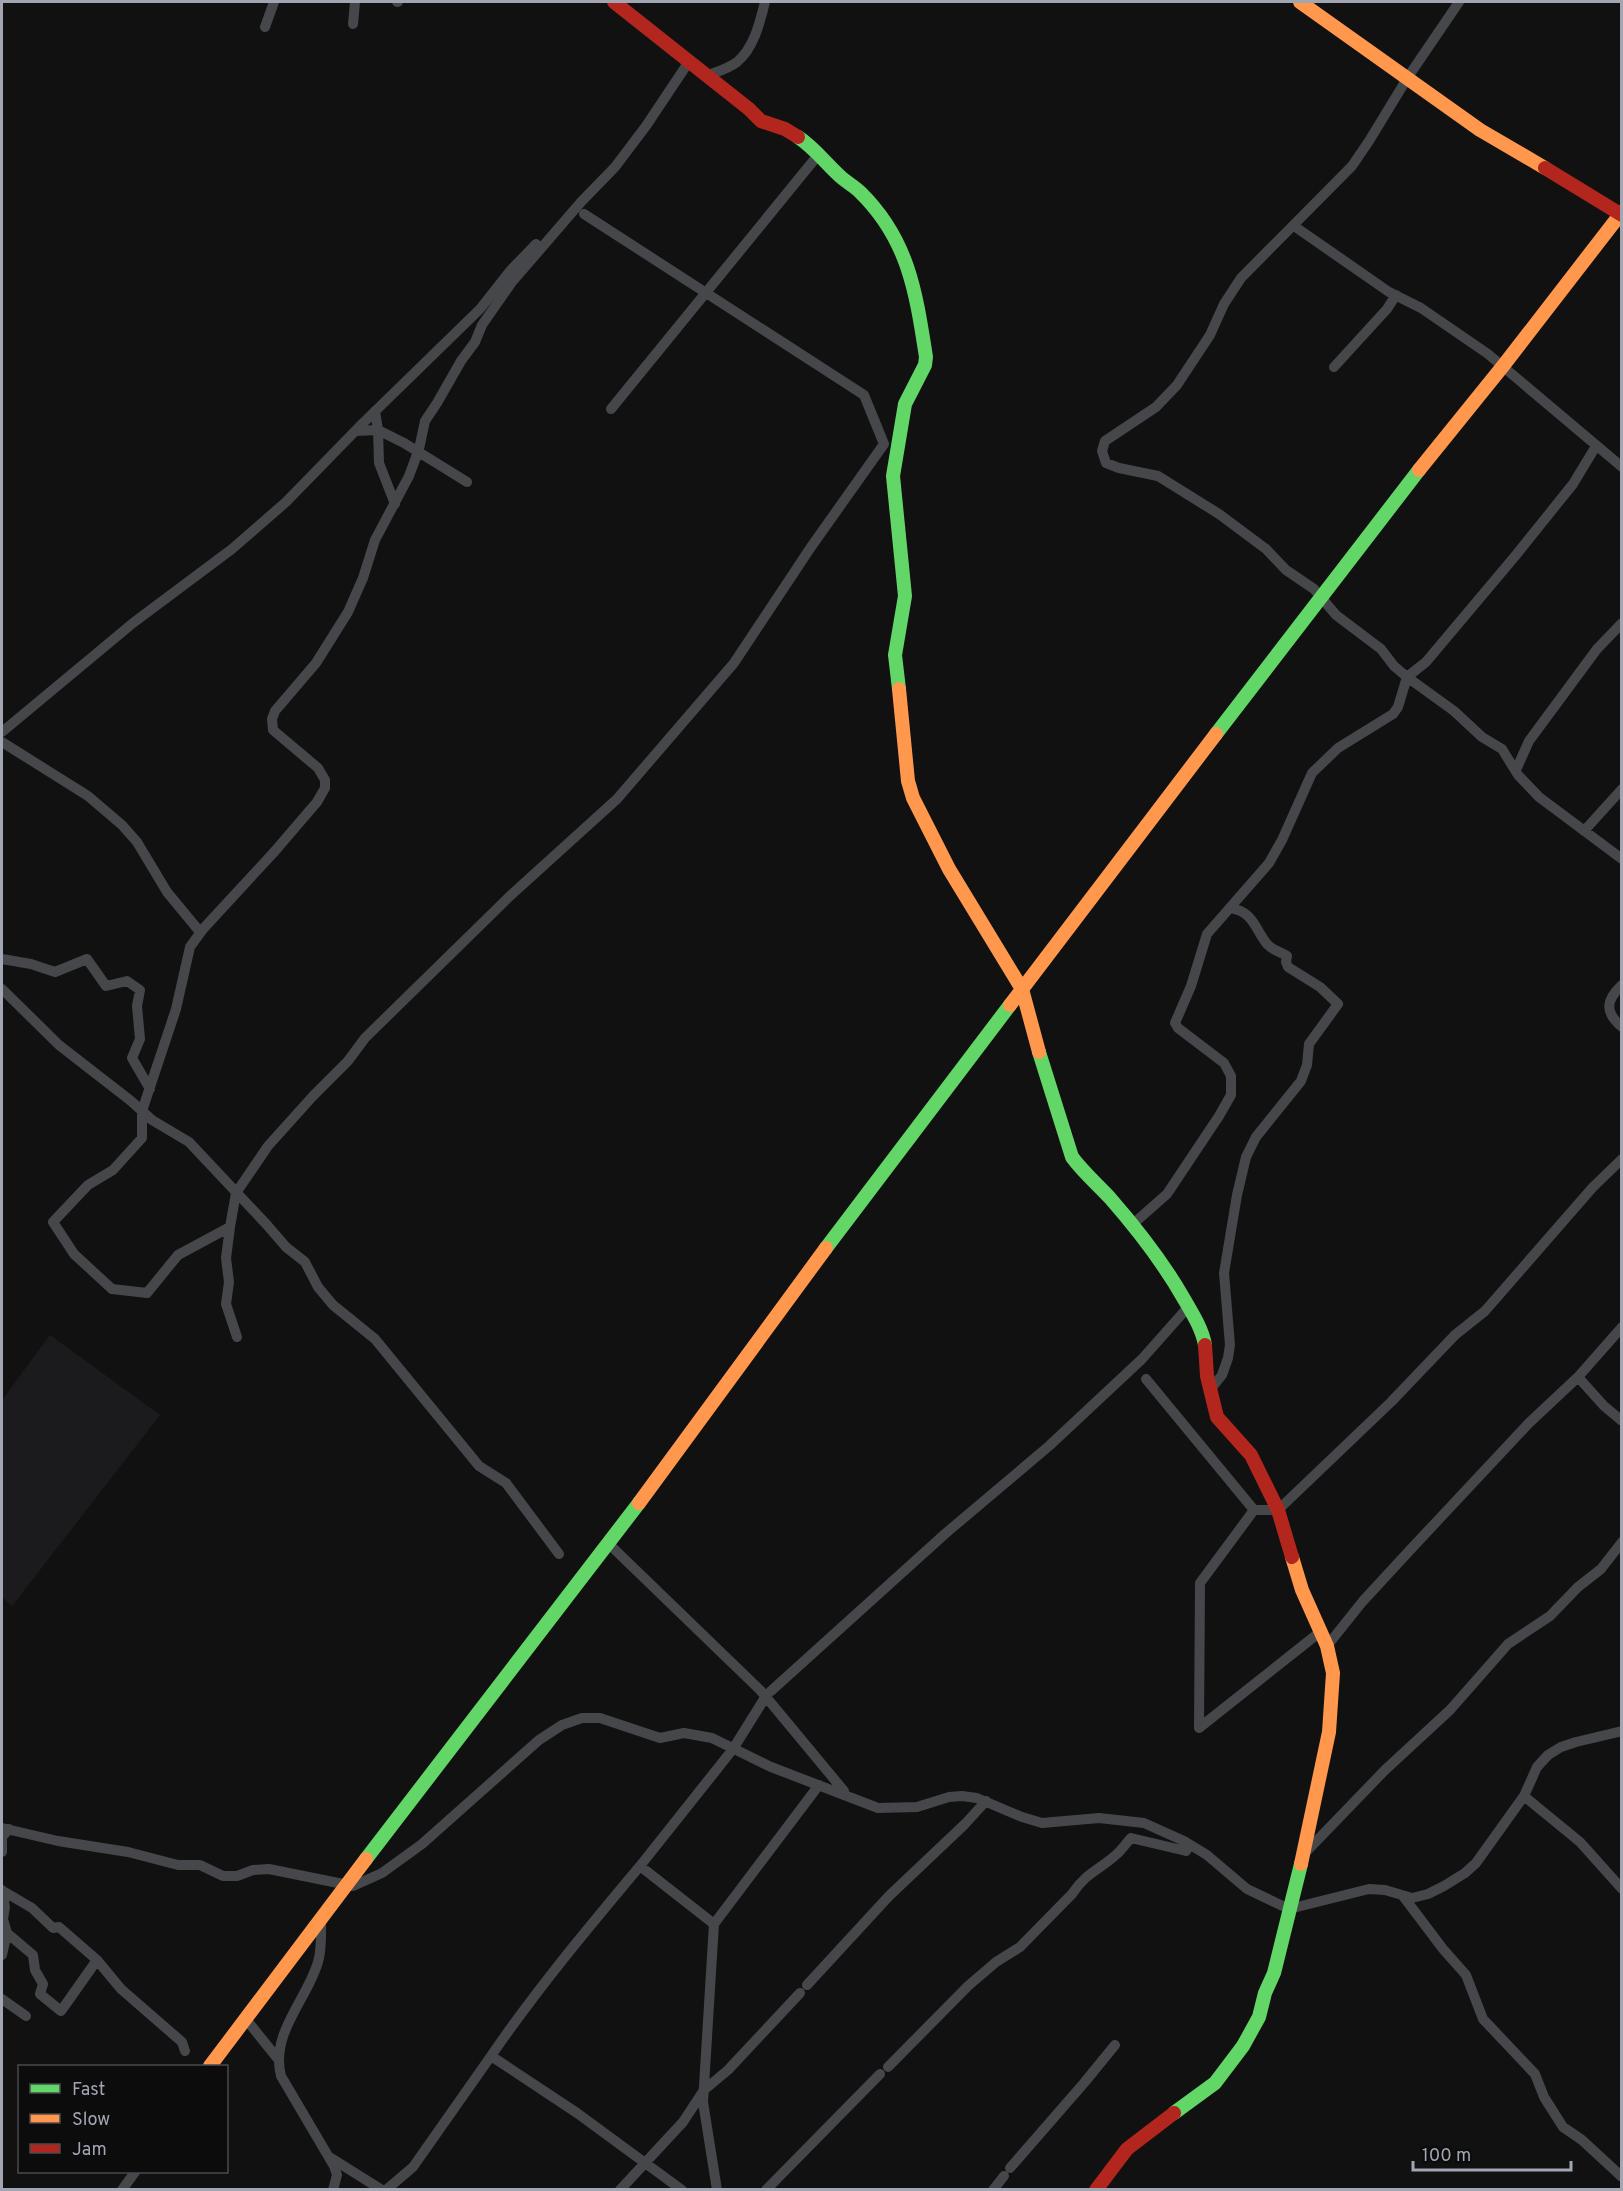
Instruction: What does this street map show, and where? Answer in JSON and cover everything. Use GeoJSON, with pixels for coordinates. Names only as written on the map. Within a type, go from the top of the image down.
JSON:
{"type":"FeatureCollection","features":[{"type":"Feature","properties":{"kind":"street"},"geometry":{"type":"LineString","coordinates":[[265,27],[274,2]]}},
{"type":"Feature","properties":{"kind":"street"},"geometry":{"type":"LineString","coordinates":[[353,24],[355,2]]}},
{"type":"Feature","properties":{"kind":"street"},"geometry":{"type":"LineString","coordinates":[[614,2],[688,63],[749,108],[759,119],[794,134],[820,154],[868,201],[899,245],[908,265],[917,301],[926,357],[925,365],[904,404],[893,476],[905,596],[895,655],[908,781],[913,798],[949,868],[1022,989],[1072,1157],[1133,1224],[1165,1265],[1204,1337],[1210,1390],[1217,1417],[1251,1455],[1278,1510],[1299,1582],[1327,1646],[1333,1673],[1332,1710],[1303,1855],[1274,1973],[1259,2017],[1243,2046],[1208,2089],[1127,2149],[1096,2190]]}},
{"type":"Feature","properties":{"kind":"street"},"geometry":{"type":"LineString","coordinates":[[706,76],[735,63],[745,53],[765,2]]}},
{"type":"Feature","properties":{"kind":"street"},"geometry":{"type":"LineString","coordinates":[[211,2065],[626,1520],[861,1201],[1246,693],[1321,599],[1389,507],[1503,366],[1621,214],[1578,186],[1489,136],[1315,6],[1300,2]]}},
{"type":"Feature","properties":{"kind":"street"},"geometry":{"type":"LineString","coordinates":[[1460,2],[1408,77],[1352,166],[1241,278],[1224,304],[1210,335],[1177,386],[1156,407],[1105,441],[1102,451],[1106,463],[1158,476],[1219,514],[1266,549],[1286,570],[1314,590],[1336,615],[1382,649],[1394,666],[1454,711],[1482,737],[1502,749],[1539,797],[1622,859]]}},
{"type":"Feature","properties":{"kind":"street"},"geometry":{"type":"LineString","coordinates":[[230,1227],[178,1255],[147,1293],[112,1289],[74,1254],[53,1222],[88,1185],[113,1170],[142,1138],[142,1111],[176,1009],[190,947],[200,932],[282,844],[325,788],[325,780],[318,768],[276,734],[271,726],[272,719],[279,705],[316,663],[348,612],[363,578],[375,540],[409,476],[418,452],[425,421],[475,342],[482,325],[512,282],[581,202],[615,167],[646,126],[688,63]]}},
{"type":"Feature","properties":{"kind":"street"},"geometry":{"type":"LineString","coordinates":[[611,409],[814,160]]}},
{"type":"Feature","properties":{"kind":"street"},"geometry":{"type":"LineString","coordinates":[[2,732],[133,622],[232,549],[286,502],[480,309],[510,271],[549,230],[581,202]]}},
{"type":"Feature","properties":{"kind":"street"},"geometry":{"type":"LineString","coordinates":[[237,1337],[226,1304],[229,1282],[226,1258],[230,1227],[236,1192],[268,1146],[348,1060],[365,1038],[511,895],[618,799],[734,663],[811,547],[884,444],[864,395],[584,214]]}},
{"type":"Feature","properties":{"kind":"street"},"geometry":{"type":"LineString","coordinates":[[1294,226],[1396,295],[1440,320],[1503,366],[1622,467]]}},
{"type":"Feature","properties":{"kind":"street"},"geometry":{"type":"LineString","coordinates":[[1334,367],[1387,309],[1396,295]]}},
{"type":"Feature","properties":{"kind":"street"},"geometry":{"type":"LineString","coordinates":[[375,411],[379,463],[395,504]]}},
{"type":"Feature","properties":{"kind":"street"},"geometry":{"type":"LineString","coordinates":[[355,431],[378,430],[466,482]]}},
{"type":"Feature","properties":{"kind":"street"},"geometry":{"type":"LineString","coordinates":[[1133,1224],[1167,1194],[1231,1095],[1231,1076],[1224,1063],[1178,1028],[1175,1023],[1191,986],[1204,940],[1209,931],[1276,852],[1318,765],[1338,748],[1392,715],[1398,707],[1407,677],[1426,662],[1516,555],[1573,484],[1596,446]]}},
{"type":"Feature","properties":{"kind":"street"},"geometry":{"type":"LineString","coordinates":[[1516,770],[1529,741],[1597,649],[1622,623]]}},
{"type":"Feature","properties":{"kind":"street"},"geometry":{"type":"LineString","coordinates":[[2,742],[88,796],[122,825],[136,842],[167,892],[200,932]]}},
{"type":"Feature","properties":{"kind":"street"},"geometry":{"type":"LineString","coordinates":[[1584,831],[1622,789]]}},
{"type":"Feature","properties":{"kind":"street"},"geometry":{"type":"LineString","coordinates":[[1210,1390],[1222,1375],[1228,1358],[1229,1335],[1224,1273],[1246,1157],[1256,1137],[1298,1086],[1306,1071],[1309,1044],[1338,1004],[1320,987],[1288,967],[1287,956],[1267,944],[1251,918],[1230,908]]}},
{"type":"Feature","properties":{"kind":"street"},"geometry":{"type":"LineString","coordinates":[[2,958],[55,972],[87,959],[106,986],[127,981],[140,990],[137,1006],[140,1039],[132,1058],[150,1089]]}},
{"type":"Feature","properties":{"kind":"street"},"geometry":{"type":"LineString","coordinates":[[1622,985],[1611,996],[1609,1006],[1613,1019],[1622,1027]]}},
{"type":"Feature","properties":{"kind":"street"},"geometry":{"type":"LineString","coordinates":[[2,989],[58,1045],[161,1126],[189,1142],[286,1247],[305,1262],[318,1287],[333,1305],[375,1339],[479,1466],[506,1483],[560,1554]]}},
{"type":"Feature","properties":{"kind":"street"},"geometry":{"type":"LineString","coordinates":[[1254,1510],[1278,1510],[1390,1402],[1448,1342],[1485,1311],[1593,1186],[1622,1159]]}},
{"type":"Feature","properties":{"kind":"street"},"geometry":{"type":"LineString","coordinates":[[330,2158],[384,2190],[413,2167],[560,1960],[640,1866],[733,1749],[768,1694],[946,1533],[1048,1446],[1142,1359],[1189,1306]]}},
{"type":"Feature","properties":{"kind":"street"},"geometry":{"type":"LineString","coordinates":[[1327,1646],[1363,1601],[1529,1423],[1578,1377],[1622,1326]]}},
{"type":"Feature","properties":{"kind":"street"},"geometry":{"type":"LineString","coordinates":[[1578,1377],[1604,1406],[1622,1421]]}},
{"type":"Feature","properties":{"kind":"street"},"geometry":{"type":"LineString","coordinates":[[1146,1379],[1254,1510]]}},
{"type":"Feature","properties":{"kind":"street"},"geometry":{"type":"LineString","coordinates":[[1254,1510],[1200,1583],[1199,1728],[1320,1632]]}},
{"type":"Feature","properties":{"kind":"street"},"geometry":{"type":"LineString","coordinates":[[1303,1855],[1385,1770],[1450,1710],[1508,1644],[1550,1616],[1578,1587],[1600,1569],[1622,1542]]}},
{"type":"Feature","properties":{"kind":"street"},"geometry":{"type":"LineString","coordinates":[[611,1546],[768,1694],[844,1791]]}},
{"type":"Feature","properties":{"kind":"street"},"geometry":{"type":"LineString","coordinates":[[2,1852],[2,1837],[5,1829],[58,1841],[128,1852],[178,1865],[200,1865],[223,1876],[237,1876],[253,1870],[269,1869],[353,1886],[370,1880],[422,1844],[539,1740],[562,1725],[582,1718],[600,1718],[660,1738],[684,1733],[712,1738],[771,1767],[878,1808],[917,1808],[955,1796],[986,1801],[1042,1823],[1099,1818],[1144,1824],[1190,1845],[1207,1855],[1247,1889],[1289,1908],[1369,1889],[1385,1890],[1412,1898],[1428,1894],[1471,1869],[1524,1796],[1538,1767],[1548,1755],[1576,1742],[1622,1731]]}},
{"type":"Feature","properties":{"kind":"street"},"geometry":{"type":"LineString","coordinates":[[717,2190],[703,2102],[714,1924],[819,1785]]}},
{"type":"Feature","properties":{"kind":"street"},"geometry":{"type":"LineString","coordinates":[[1524,1796],[1580,1842],[1622,1889]]}},
{"type":"Feature","properties":{"kind":"street"},"geometry":{"type":"LineString","coordinates":[[620,2190],[683,2122],[704,2090],[728,2070],[889,1896],[986,1801]]}},
{"type":"Feature","properties":{"kind":"street"},"geometry":{"type":"LineString","coordinates":[[766,2190],[968,1986],[996,1962],[1020,1947],[1072,1894],[1079,1883],[1118,1853],[1131,1838],[1186,1851],[1190,1845]]}},
{"type":"Feature","properties":{"kind":"street"},"geometry":{"type":"LineString","coordinates":[[640,1866],[714,1924]]}},
{"type":"Feature","properties":{"kind":"street"},"geometry":{"type":"LineString","coordinates":[[2,1891],[5,1907],[3,1919],[7,1933],[2,1955]]}},
{"type":"Feature","properties":{"kind":"street"},"geometry":{"type":"LineString","coordinates":[[2,1891],[32,1908],[53,1928],[59,1927],[97,1960],[121,1989],[182,2042],[185,2051]]}},
{"type":"Feature","properties":{"kind":"street"},"geometry":{"type":"LineString","coordinates":[[1403,1896],[1466,1975],[1483,2019],[1535,2073],[1544,2097],[1563,2127],[1582,2140],[1622,2177]]}},
{"type":"Feature","properties":{"kind":"street"},"geometry":{"type":"LineString","coordinates":[[321,1920],[319,1960],[287,2026],[278,2059],[281,2076],[330,2158],[337,2175],[333,2190]]}},
{"type":"Feature","properties":{"kind":"street"},"geometry":{"type":"LineString","coordinates":[[7,1933],[33,1955],[36,1970],[43,1984],[40,1994],[62,2011],[97,1960]]}},
{"type":"Feature","properties":{"kind":"street"},"geometry":{"type":"LineString","coordinates":[[2,1999],[26,2016]]}},
{"type":"Feature","properties":{"kind":"street"},"geometry":{"type":"LineString","coordinates":[[245,2018],[278,2059]]}},
{"type":"Feature","properties":{"kind":"street"},"geometry":{"type":"LineString","coordinates":[[993,2190],[1115,2045]]}},
{"type":"Feature","properties":{"kind":"street"},"geometry":{"type":"LineString","coordinates":[[491,2056],[577,2113],[682,2190]]}},
{"type":"Feature","properties":{"kind":"street"},"geometry":{"type":"LineString","coordinates":[[122,2190],[134,2173]]}},
{"type":"Feature","properties":{"kind":"shaded area"},"geometry":{"type":"Polygon","coordinates":[[[50,1335],[160,1415],[12,1606],[2,1597],[2,1400],[50,1335]]]}},
{"type":"Feature","properties":{"kind":"traffic: fast"},"geometry":{"type":"LineString","coordinates":[[798,137],[860,192],[876,210],[900,248],[914,289],[926,357],[925,365],[905,404],[893,476],[905,596],[895,655],[899,689]]}},
{"type":"Feature","properties":{"kind":"traffic: fast"},"geometry":{"type":"LineString","coordinates":[[1216,734],[1419,470]]}},
{"type":"Feature","properties":{"kind":"traffic: fast"},"geometry":{"type":"LineString","coordinates":[[826,1248],[1010,1005]]}},
{"type":"Feature","properties":{"kind":"traffic: fast"},"geometry":{"type":"LineString","coordinates":[[1039,1052],[1072,1157],[1110,1198],[1159,1259],[1193,1315],[1205,1345]]}},
{"type":"Feature","properties":{"kind":"traffic: fast"},"geometry":{"type":"LineString","coordinates":[[366,1859],[639,1503]]}},
{"type":"Feature","properties":{"kind":"traffic: fast"},"geometry":{"type":"LineString","coordinates":[[1174,2113],[1215,2083],[1243,2046],[1259,2017],[1265,1993],[1274,1973],[1301,1864]]}},
{"type":"Feature","properties":{"kind":"traffic: slow"},"geometry":{"type":"LineString","coordinates":[[1300,2],[1480,130],[1545,168]]}},
{"type":"Feature","properties":{"kind":"traffic: slow"},"geometry":{"type":"LineString","coordinates":[[1419,470],[1622,212]]}},
{"type":"Feature","properties":{"kind":"traffic: slow"},"geometry":{"type":"LineString","coordinates":[[899,689],[908,781],[913,798],[949,869],[1022,989],[1039,1052]]}},
{"type":"Feature","properties":{"kind":"traffic: slow"},"geometry":{"type":"LineString","coordinates":[[1010,1005],[1216,734]]}},
{"type":"Feature","properties":{"kind":"traffic: slow"},"geometry":{"type":"LineString","coordinates":[[639,1503],[826,1248]]}},
{"type":"Feature","properties":{"kind":"traffic: slow"},"geometry":{"type":"LineString","coordinates":[[1292,1557],[1302,1590],[1327,1646],[1333,1673],[1329,1732],[1301,1864]]}},
{"type":"Feature","properties":{"kind":"traffic: slow"},"geometry":{"type":"LineString","coordinates":[[211,2065],[366,1859]]}},
{"type":"Feature","properties":{"kind":"traffic: jam"},"geometry":{"type":"LineString","coordinates":[[614,2],[761,121],[785,129],[798,137]]}},
{"type":"Feature","properties":{"kind":"traffic: jam"},"geometry":{"type":"LineString","coordinates":[[1545,168],[1622,215]]}},
{"type":"Feature","properties":{"kind":"traffic: jam"},"geometry":{"type":"LineString","coordinates":[[1205,1345],[1207,1376],[1217,1417],[1251,1455],[1278,1510],[1292,1557]]}},
{"type":"Feature","properties":{"kind":"traffic: jam"},"geometry":{"type":"LineString","coordinates":[[1096,2190],[1127,2149],[1174,2113]]}}]}
